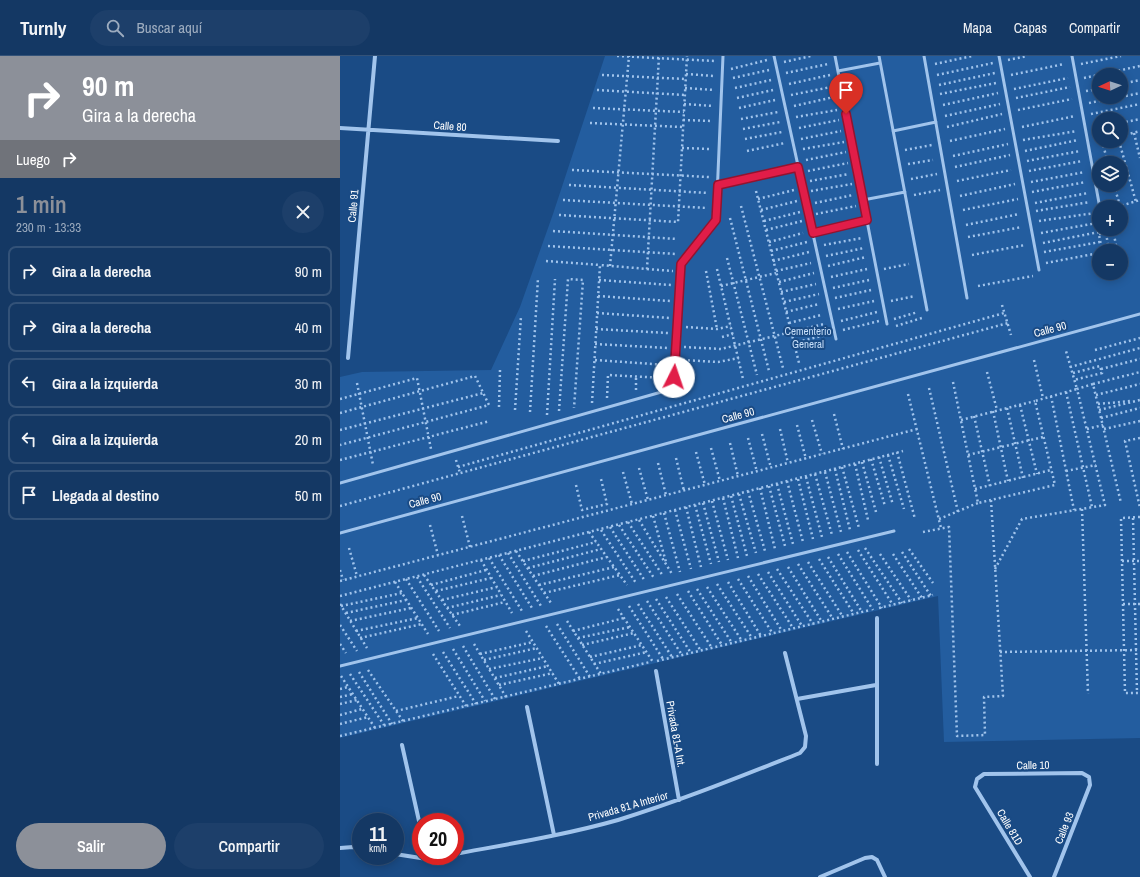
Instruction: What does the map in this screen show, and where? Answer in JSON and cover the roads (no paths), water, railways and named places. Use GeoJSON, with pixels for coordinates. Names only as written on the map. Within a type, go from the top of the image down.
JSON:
{"type":"FeatureCollection","features":[{"type":"Feature","properties":{"kind":"street","name":"Calle 91"},"geometry":{"type":"LineString","coordinates":[[348,358],[375,56]]}},
{"type":"Feature","properties":{"kind":"street","name":"Calle 80"},"geometry":{"type":"LineString","coordinates":[[340,128],[558,141]]}},
{"type":"Feature","properties":{"kind":"street"},"geometry":{"type":"LineString","coordinates":[[877,618],[877,764]]}},
{"type":"Feature","properties":{"kind":"street"},"geometry":{"type":"LineString","coordinates":[[785,653],[797,699],[876,685]]}},
{"type":"Feature","properties":{"kind":"street","name":"Privada 81-A Int."},"geometry":{"type":"LineString","coordinates":[[656,671],[679,800]]}},
{"type":"Feature","properties":{"kind":"street","name":"Privada 81 A Interior"},"geometry":{"type":"LineString","coordinates":[[464,852],[554,836],[617,820],[679,800],[800,753],[805,747],[806,736],[797,699]]}},
{"type":"Feature","properties":{"kind":"street"},"geometry":{"type":"LineString","coordinates":[[527,707],[554,836]]}},
{"type":"Feature","properties":{"kind":"street"},"geometry":{"type":"LineString","coordinates":[[402,745],[417,813]]}},
{"type":"Feature","properties":{"kind":"street","name":"Calle 10"},"geometry":{"type":"LineString","coordinates":[[975,787],[977,779],[984,774],[1082,773],[1089,777],[1090,785]]}},
{"type":"Feature","properties":{"kind":"street","name":"Calle 93"},"geometry":{"type":"LineString","coordinates":[[1054,877],[1090,785]]}},
{"type":"Feature","properties":{"kind":"street","name":"Calle 81D"},"geometry":{"type":"LineString","coordinates":[[975,787],[1030,877]]}},
{"type":"Feature","properties":{"kind":"street"},"geometry":{"type":"LineString","coordinates":[[340,848],[352,847]]}},
{"type":"Feature","properties":{"kind":"street"},"geometry":{"type":"LineString","coordinates":[[820,877],[865,858],[872,857],[877,860],[885,877]]}},
{"type":"Feature","properties":{"kind":"lane"},"geometry":{"type":"LineString","coordinates":[[340,483],[665,391],[674,377],[681,264],[716,220],[723,56]]}},
{"type":"Feature","properties":{"kind":"lane"},"geometry":{"type":"LineString","coordinates":[[774,56],[836,339]]}},
{"type":"Feature","properties":{"kind":"lane"},"geometry":{"type":"LineString","coordinates":[[835,56],[887,324]]}},
{"type":"Feature","properties":{"kind":"lane"},"geometry":{"type":"LineString","coordinates":[[879,56],[928,310]]}},
{"type":"Feature","properties":{"kind":"lane"},"geometry":{"type":"LineString","coordinates":[[924,56],[968,298]]}},
{"type":"Feature","properties":{"kind":"lane"},"geometry":{"type":"LineString","coordinates":[[999,56],[1040,270]]}},
{"type":"Feature","properties":{"kind":"lane"},"geometry":{"type":"LineString","coordinates":[[1072,56],[1099,200]]}},
{"type":"Feature","properties":{"kind":"lane"},"geometry":{"type":"LineString","coordinates":[[838,71],[880,63]]}},
{"type":"Feature","properties":{"kind":"lane"},"geometry":{"type":"LineString","coordinates":[[893,131],[936,122]]}},
{"type":"Feature","properties":{"kind":"lane"},"geometry":{"type":"LineString","coordinates":[[718,185],[798,167]]}},
{"type":"Feature","properties":{"kind":"lane"},"geometry":{"type":"LineString","coordinates":[[863,200],[905,192]]}},
{"type":"Feature","properties":{"kind":"lane"},"geometry":{"type":"LineString","coordinates":[[813,233],[867,220]]}},
{"type":"Feature","properties":{"kind":"lane","name":"Calle 90"},"geometry":{"type":"LineString","coordinates":[[340,532],[1140,314]]}},
{"type":"Feature","properties":{"kind":"lane"},"geometry":{"type":"LineString","coordinates":[[340,666],[894,531]]}},
{"type":"Feature","properties":{"kind":"park label","name":"Cementerio General"},"geometry":{"type":"Point","coordinates":[808,337]}}]}
